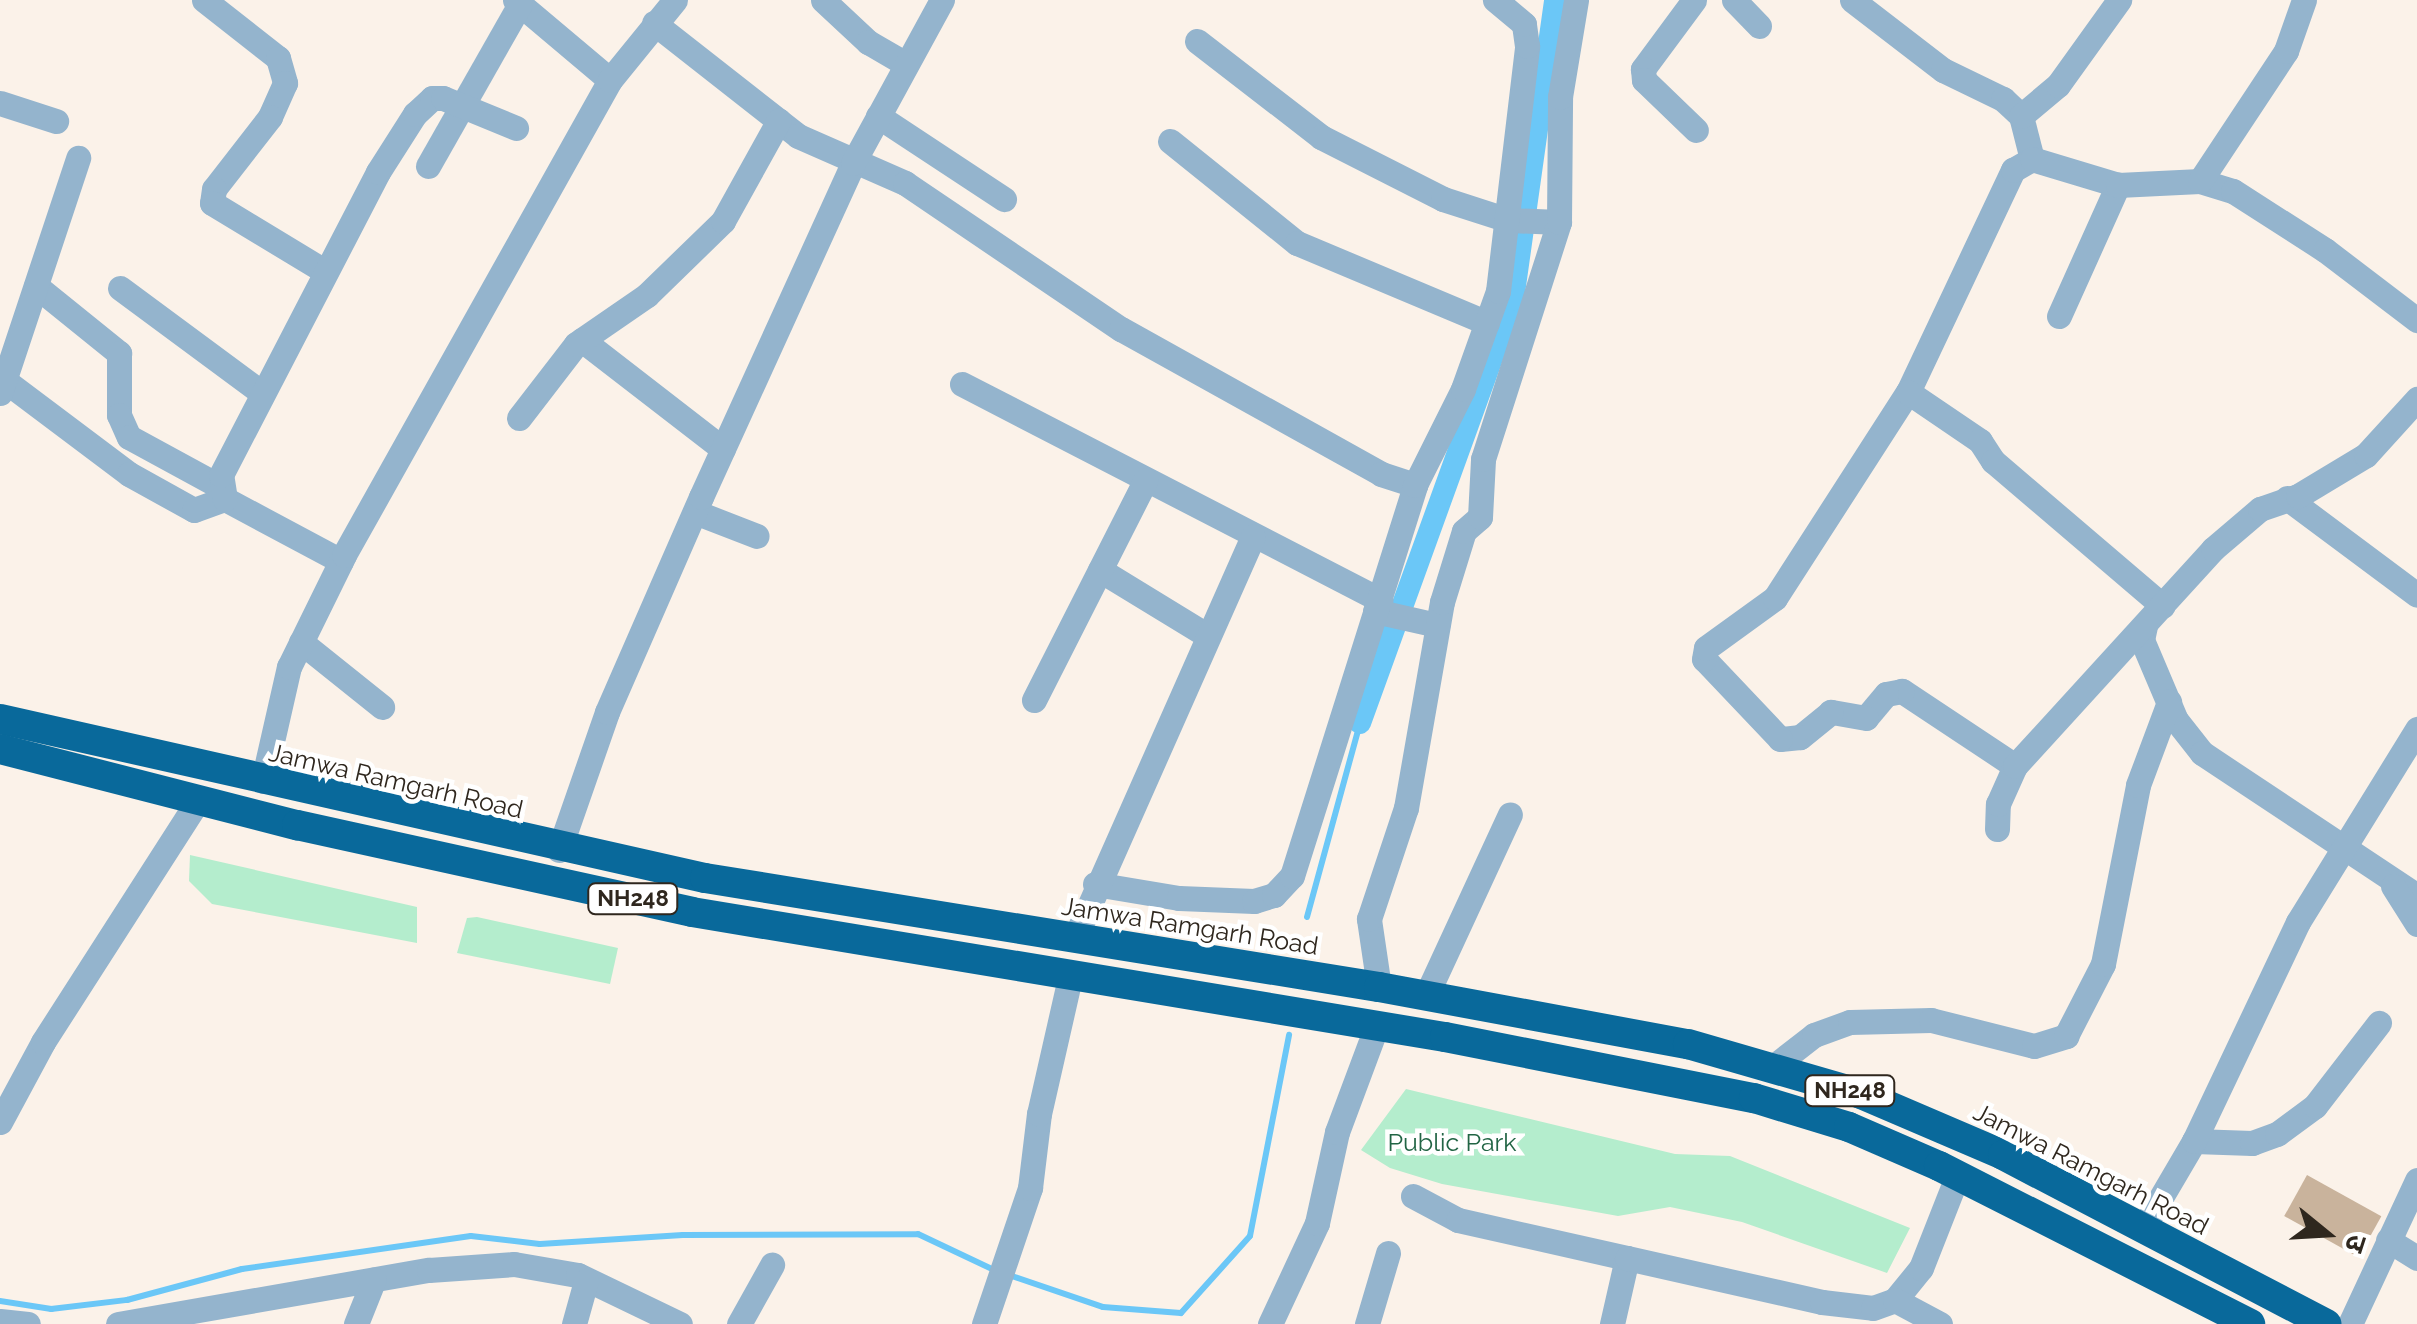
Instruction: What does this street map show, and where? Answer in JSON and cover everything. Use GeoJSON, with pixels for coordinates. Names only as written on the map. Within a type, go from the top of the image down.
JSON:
{"type":"FeatureCollection","features":[{"type":"Feature","properties":{"kind":"highway","name":"Jamwa Ramgarh Road"},"geometry":{"type":"LineString","coordinates":[[0,719],[559,850],[1379,987],[1773,1067],[1951,1133],[2329,1323]]}},
{"type":"Feature","properties":{"kind":"highway","name":"NH248"},"geometry":{"type":"LineString","coordinates":[[0,750],[692,912],[1070,978],[1378,1025],[1754,1098],[1849,1127],[1949,1170],[2250,1324]]}},
{"type":"Feature","properties":{"kind":"highway"},"geometry":{"type":"LineString","coordinates":[[1949,1170],[1951,1133]]}},
{"type":"Feature","properties":{"kind":"street"},"geometry":{"type":"LineString","coordinates":[[204,0],[278,58],[285,83],[270,116],[214,189],[212,204],[326,272]]}},
{"type":"Feature","properties":{"kind":"street"},"geometry":{"type":"LineString","coordinates":[[822,0],[868,42],[906,64]]}},
{"type":"Feature","properties":{"kind":"street"},"geometry":{"type":"LineString","coordinates":[[559,850],[607,712],[694,512],[854,163],[942,0]]}},
{"type":"Feature","properties":{"kind":"street"},"geometry":{"type":"LineString","coordinates":[[1095,884],[1214,902],[1254,900],[1284,888],[1380,608],[1415,485],[1487,323],[1513,221],[1528,46],[1524,24],[1495,0]]}},
{"type":"Feature","properties":{"kind":"street"},"geometry":{"type":"LineString","coordinates":[[1379,987],[1369,919],[1406,808],[1427,623],[1464,531],[1480,516],[1483,458],[1553,223],[1560,97],[1576,0]]}},
{"type":"Feature","properties":{"kind":"street"},"geometry":{"type":"LineString","coordinates":[[1694,0],[1643,69],[1644,80],[1696,130]]}},
{"type":"Feature","properties":{"kind":"street"},"geometry":{"type":"LineString","coordinates":[[1734,0],[1759,26]]}},
{"type":"Feature","properties":{"kind":"street"},"geometry":{"type":"LineString","coordinates":[[1852,0],[1889,34],[2021,116],[2032,159]]}},
{"type":"Feature","properties":{"kind":"street"},"geometry":{"type":"LineString","coordinates":[[2021,116],[2058,84],[2119,0]]}},
{"type":"Feature","properties":{"kind":"street"},"geometry":{"type":"LineString","coordinates":[[428,166],[458,104],[518,2],[610,80]]}},
{"type":"Feature","properties":{"kind":"street"},"geometry":{"type":"LineString","coordinates":[[2200,181],[2286,51],[2298,3]]}},
{"type":"Feature","properties":{"kind":"street"},"geometry":{"type":"LineString","coordinates":[[263,781],[289,666],[341,561],[610,80],[666,7],[779,120],[854,163],[905,183],[1121,329],[1381,474],[1415,485]]}},
{"type":"Feature","properties":{"kind":"street"},"geometry":{"type":"LineString","coordinates":[[1196,41],[1321,137],[1443,199],[1513,221],[1553,223]]}},
{"type":"Feature","properties":{"kind":"street"},"geometry":{"type":"LineString","coordinates":[[78,158],[2,386],[129,474],[194,510],[222,493],[262,393],[416,114],[432,98],[458,104],[516,128]]}},
{"type":"Feature","properties":{"kind":"street"},"geometry":{"type":"LineString","coordinates":[[0,102],[56,121]]}},
{"type":"Feature","properties":{"kind":"street"},"geometry":{"type":"LineString","coordinates":[[878,116],[1004,200]]}},
{"type":"Feature","properties":{"kind":"street"},"geometry":{"type":"LineString","coordinates":[[519,418],[582,340],[702,245],[741,193],[779,120]]}},
{"type":"Feature","properties":{"kind":"street"},"geometry":{"type":"LineString","coordinates":[[1170,140],[1297,243],[1487,323]]}},
{"type":"Feature","properties":{"kind":"street"},"geometry":{"type":"LineString","coordinates":[[2015,766],[1902,691],[1886,694],[1866,718],[1831,712],[1800,737],[1780,739],[1704,659],[1706,648],[1775,598],[1908,392],[2014,170],[2032,159],[2118,185],[2200,181],[2233,192],[2324,250],[2417,320]]}},
{"type":"Feature","properties":{"kind":"street"},"geometry":{"type":"LineString","coordinates":[[2059,316],[2118,185]]}},
{"type":"Feature","properties":{"kind":"street"},"geometry":{"type":"LineString","coordinates":[[36,286],[118,354],[118,416],[129,437],[341,561]]}},
{"type":"Feature","properties":{"kind":"street"},"geometry":{"type":"LineString","coordinates":[[120,288],[262,393]]}},
{"type":"Feature","properties":{"kind":"street"},"geometry":{"type":"LineString","coordinates":[[582,340],[723,449]]}},
{"type":"Feature","properties":{"kind":"street"},"geometry":{"type":"LineString","coordinates":[[962,384],[1253,536],[1380,608],[1427,623]]}},
{"type":"Feature","properties":{"kind":"street"},"geometry":{"type":"LineString","coordinates":[[1908,392],[1980,441],[1992,461],[2163,606]]}},
{"type":"Feature","properties":{"kind":"street"},"geometry":{"type":"LineString","coordinates":[[1997,829],[1998,804],[2015,766],[2213,549],[2260,509],[2366,455],[2417,400]]}},
{"type":"Feature","properties":{"kind":"street"},"geometry":{"type":"LineString","coordinates":[[1034,700],[1145,481]]}},
{"type":"Feature","properties":{"kind":"street"},"geometry":{"type":"LineString","coordinates":[[2286,498],[2417,595]]}},
{"type":"Feature","properties":{"kind":"street"},"geometry":{"type":"LineString","coordinates":[[694,512],[757,536]]}},
{"type":"Feature","properties":{"kind":"street"},"geometry":{"type":"LineString","coordinates":[[1075,938],[1205,634],[1253,536]]}},
{"type":"Feature","properties":{"kind":"street"},"geometry":{"type":"LineString","coordinates":[[1100,570],[1205,634]]}},
{"type":"Feature","properties":{"kind":"street"},"geometry":{"type":"LineString","coordinates":[[2146,626],[2142,640],[2168,702],[2202,753],[2230,778],[2417,896]]}},
{"type":"Feature","properties":{"kind":"street"},"geometry":{"type":"LineString","coordinates":[[301,642],[382,707]]}},
{"type":"Feature","properties":{"kind":"street"},"geometry":{"type":"LineString","coordinates":[[1773,1067],[1814,1035],[1850,1022],[1931,1020],[2034,1046],[2066,1036],[2103,964],[2138,785],[2168,702]]}},
{"type":"Feature","properties":{"kind":"street"},"geometry":{"type":"LineString","coordinates":[[2143,1228],[2194,1141],[2340,849],[2417,729]]}},
{"type":"Feature","properties":{"kind":"street"},"geometry":{"type":"LineString","coordinates":[[0,1122],[43,1042],[200,799]]}},
{"type":"Feature","properties":{"kind":"street"},"geometry":{"type":"LineString","coordinates":[[1426,996],[1510,814]]}},
{"type":"Feature","properties":{"kind":"street"},"geometry":{"type":"LineString","coordinates":[[2388,878],[2417,924]]}},
{"type":"Feature","properties":{"kind":"street"},"geometry":{"type":"LineString","coordinates":[[988,1312],[1030,1188],[1039,1114],[1070,978]]}},
{"type":"Feature","properties":{"kind":"street"},"geometry":{"type":"LineString","coordinates":[[2194,1141],[2252,1144],[2277,1134],[2315,1106],[2380,1023]]}},
{"type":"Feature","properties":{"kind":"street"},"geometry":{"type":"LineString","coordinates":[[1270,1324],[1317,1223],[1337,1132],[1378,1025]]}},
{"type":"Feature","properties":{"kind":"street"},"geometry":{"type":"LineString","coordinates":[[1413,1196],[1458,1220],[1857,1309],[1895,1300],[1940,1234],[1949,1170]]}},
{"type":"Feature","properties":{"kind":"street"},"geometry":{"type":"LineString","coordinates":[[2329,1323],[2388,1240],[2417,1180]]}},
{"type":"Feature","properties":{"kind":"street"},"geometry":{"type":"LineString","coordinates":[[2388,1240],[2417,1258]]}},
{"type":"Feature","properties":{"kind":"street"},"geometry":{"type":"LineString","coordinates":[[1367,1324],[1388,1253]]}},
{"type":"Feature","properties":{"kind":"street"},"geometry":{"type":"LineString","coordinates":[[1612,1324],[1628,1258]]}},
{"type":"Feature","properties":{"kind":"street"},"geometry":{"type":"LineString","coordinates":[[118,1324],[374,1279],[514,1264],[562,1269],[680,1324]]}},
{"type":"Feature","properties":{"kind":"street"},"geometry":{"type":"LineString","coordinates":[[740,1324],[772,1264]]}},
{"type":"Feature","properties":{"kind":"street"},"geometry":{"type":"LineString","coordinates":[[356,1324],[374,1279]]}},
{"type":"Feature","properties":{"kind":"street"},"geometry":{"type":"LineString","coordinates":[[574,1324],[586,1280]]}},
{"type":"Feature","properties":{"kind":"street"},"geometry":{"type":"LineString","coordinates":[[1895,1300],[1927,1321]]}},
{"type":"Feature","properties":{"kind":"street"},"geometry":{"type":"LineString","coordinates":[[0,1321],[28,1324]]}},
{"type":"Feature","properties":{"kind":"green space"},"geometry":{"type":"Polygon","coordinates":[[[190,855],[417,907],[417,943],[212,904],[189,881],[190,855]]]}},
{"type":"Feature","properties":{"kind":"green space"},"geometry":{"type":"Polygon","coordinates":[[[467,918],[618,948],[610,984],[457,953],[467,918]]]}},
{"type":"Feature","properties":{"kind":"green space","name":"Public Park"},"geometry":{"type":"Polygon","coordinates":[[[1406,1089],[1675,1154],[1730,1156],[1910,1228],[1887,1273],[1742,1222],[1670,1207],[1618,1216],[1442,1184],[1390,1168],[1361,1150],[1406,1089]]]}},
{"type":"Feature","properties":{"kind":"building"},"geometry":{"type":"Polygon","coordinates":[[[2307,1175],[2381,1216],[2359,1257],[2284,1216],[2307,1175]]]}},
{"type":"Feature","properties":{"kind":"waterway"},"geometry":{"type":"LineString","coordinates":[[1360,723],[1513,300],[1555,0]]}},
{"type":"Feature","properties":{"kind":"waterway"},"geometry":{"type":"LineString","coordinates":[[1307,917],[1360,723]]}},
{"type":"Feature","properties":{"kind":"waterway"},"geometry":{"type":"LineString","coordinates":[[1006,1274],[1103,1307],[1181,1313],[1250,1236],[1289,1035]]}},
{"type":"Feature","properties":{"kind":"waterway"},"geometry":{"type":"LineString","coordinates":[[0,1301],[51,1309],[127,1300],[242,1269],[471,1236],[540,1244],[683,1235],[918,1234],[994,1270]]}}]}
